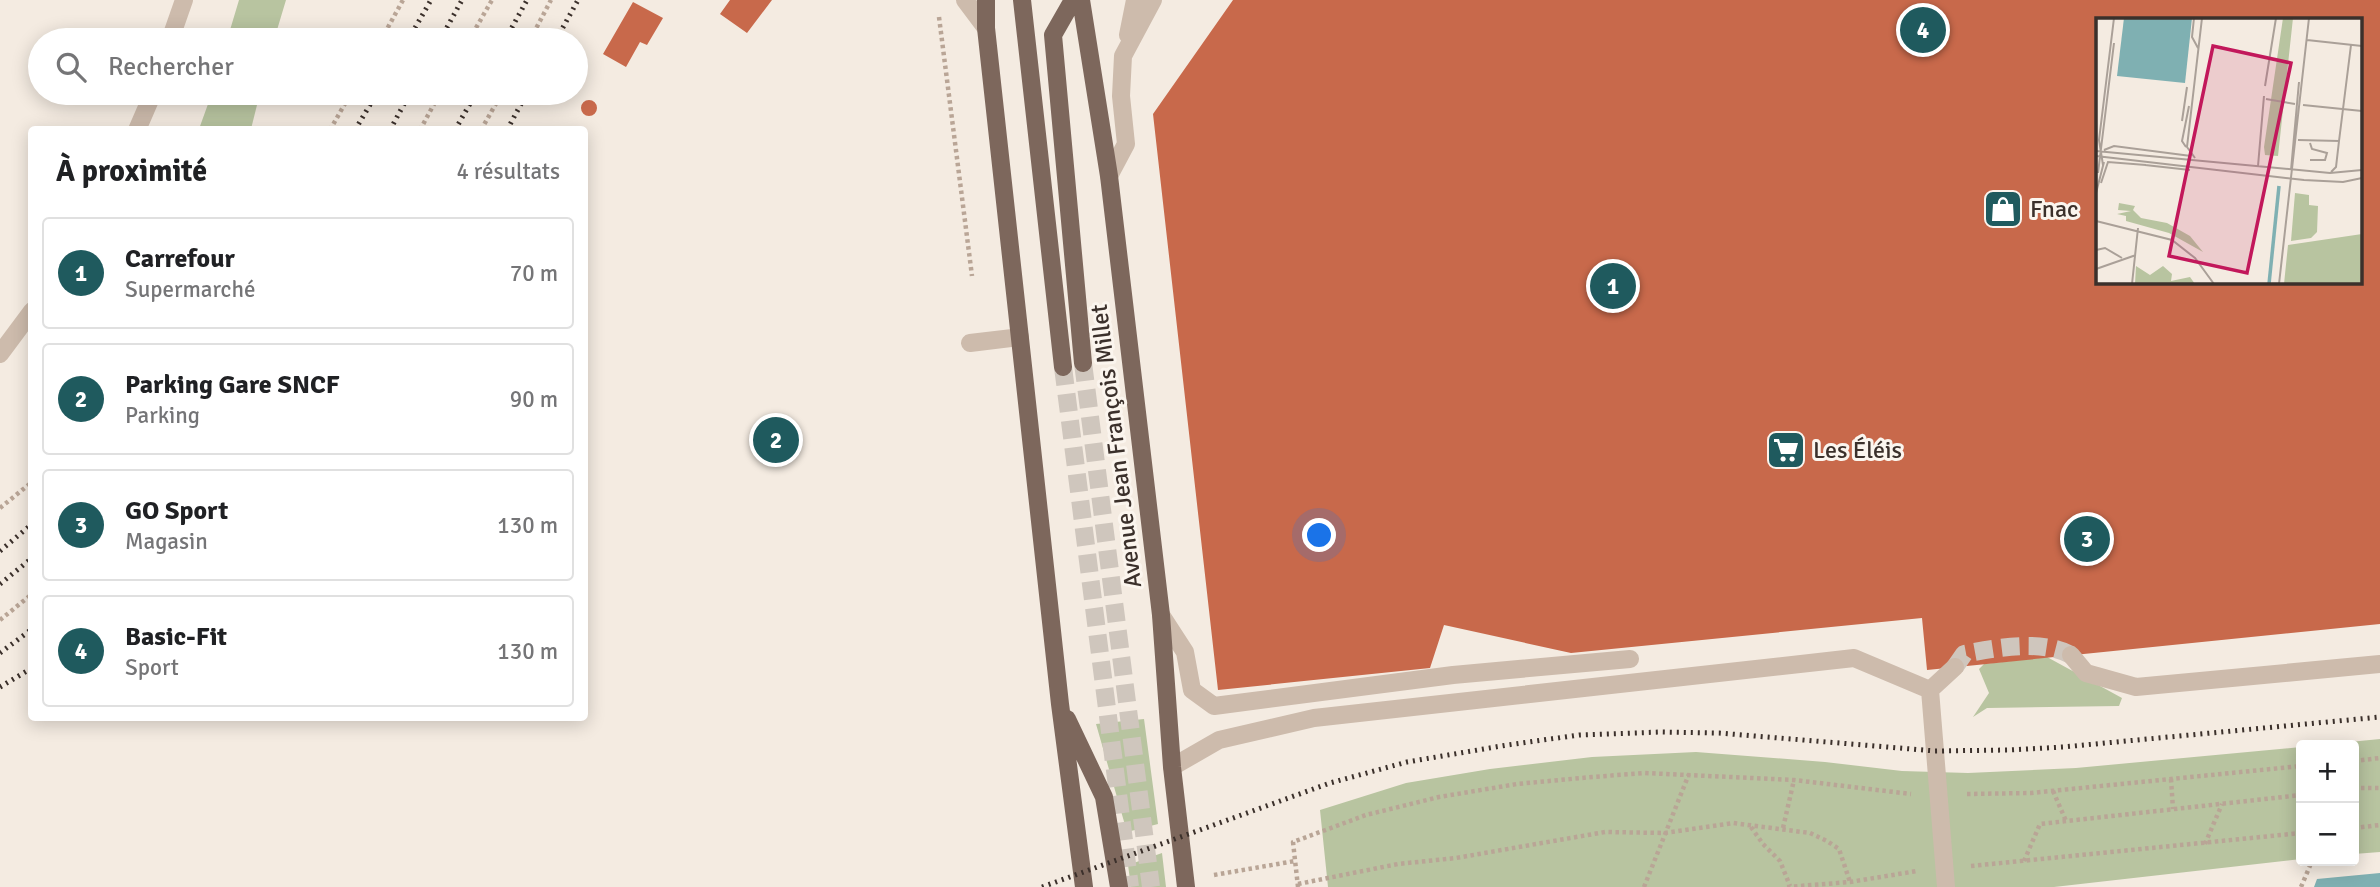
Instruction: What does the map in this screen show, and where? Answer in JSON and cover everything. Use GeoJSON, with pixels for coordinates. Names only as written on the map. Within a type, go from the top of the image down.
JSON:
{"type":"FeatureCollection","features":[{"type":"Feature","properties":{"kind":"main road"},"geometry":{"type":"LineString","coordinates":[[986,0],[986,28],[1060,704],[1084,887]]}},
{"type":"Feature","properties":{"kind":"main road"},"geometry":{"type":"LineString","coordinates":[[1022,0],[1063,367]]}},
{"type":"Feature","properties":{"kind":"main road"},"geometry":{"type":"LineString","coordinates":[[1073,0],[1053,35],[1083,363]]}},
{"type":"Feature","properties":{"kind":"main road","name":"Avenue Jean François Millet"},"geometry":{"type":"LineString","coordinates":[[1081,0],[1109,176],[1161,615],[1172,766],[1186,887]]}},
{"type":"Feature","properties":{"kind":"main road"},"geometry":{"type":"LineString","coordinates":[[1060,704],[1104,797],[1119,887]]}},
{"type":"Feature","properties":{"kind":"street"},"geometry":{"type":"LineString","coordinates":[[174,28],[184,0]]}},
{"type":"Feature","properties":{"kind":"street"},"geometry":{"type":"LineString","coordinates":[[965,0],[986,28]]}},
{"type":"Feature","properties":{"kind":"street"},"geometry":{"type":"LineString","coordinates":[[1109,176],[1126,144],[1121,96],[1123,56],[1135,0]]}},
{"type":"Feature","properties":{"kind":"street"},"geometry":{"type":"LineString","coordinates":[[1123,56],[1153,0]]}},
{"type":"Feature","properties":{"kind":"street"},"geometry":{"type":"LineString","coordinates":[[139,126],[148,105]]}},
{"type":"Feature","properties":{"kind":"street"},"geometry":{"type":"LineString","coordinates":[[0,354],[28,316]]}},
{"type":"Feature","properties":{"kind":"street"},"geometry":{"type":"LineString","coordinates":[[970,343],[1020,337]]}},
{"type":"Feature","properties":{"kind":"street"},"geometry":{"type":"LineString","coordinates":[[1161,615],[1185,652],[1192,690],[1214,706],[1453,675],[1630,659]]}},
{"type":"Feature","properties":{"kind":"street"},"geometry":{"type":"LineString","coordinates":[[2071,655],[2086,673],[2136,687],[2380,664]]}},
{"type":"Feature","properties":{"kind":"street"},"geometry":{"type":"LineString","coordinates":[[1172,766],[1219,740],[1314,719],[1854,658],[1930,690]]}},
{"type":"Feature","properties":{"kind":"street"},"geometry":{"type":"LineString","coordinates":[[1930,690],[1955,667]]}},
{"type":"Feature","properties":{"kind":"street"},"geometry":{"type":"LineString","coordinates":[[1930,690],[1945,887]]}},
{"type":"Feature","properties":{"kind":"path"},"geometry":{"type":"LineString","coordinates":[[388,28],[403,0]]}},
{"type":"Feature","properties":{"kind":"path"},"geometry":{"type":"LineString","coordinates":[[476,28],[492,0]]}},
{"type":"Feature","properties":{"kind":"path"},"geometry":{"type":"LineString","coordinates":[[536,28],[551,0]]}},
{"type":"Feature","properties":{"kind":"path"},"geometry":{"type":"LineString","coordinates":[[939,14],[972,276]]}},
{"type":"Feature","properties":{"kind":"path"},"geometry":{"type":"LineString","coordinates":[[332,126],[344,105]]}},
{"type":"Feature","properties":{"kind":"path"},"geometry":{"type":"LineString","coordinates":[[422,126],[434,105]]}},
{"type":"Feature","properties":{"kind":"path"},"geometry":{"type":"LineString","coordinates":[[483,126],[495,105]]}},
{"type":"Feature","properties":{"kind":"path"},"geometry":{"type":"LineString","coordinates":[[0,508],[28,485]]}},
{"type":"Feature","properties":{"kind":"path"},"geometry":{"type":"LineString","coordinates":[[0,620],[28,597]]}},
{"type":"Feature","properties":{"kind":"path"},"geometry":{"type":"LineString","coordinates":[[2359,760],[2380,758]]}},
{"type":"Feature","properties":{"kind":"path"},"geometry":{"type":"LineString","coordinates":[[1959,794],[2053,791],[2296,766]]}},
{"type":"Feature","properties":{"kind":"path"},"geometry":{"type":"LineString","coordinates":[[1850,882],[1839,849],[1810,833],[1733,823],[1665,833],[1605,832],[1456,858],[1398,864],[1298,886],[1293,842],[1366,815],[1439,797],[1517,784],[1592,777],[1644,773],[1689,774],[1794,780],[1916,794]]}},
{"type":"Feature","properties":{"kind":"path"},"geometry":{"type":"LineString","coordinates":[[1644,887],[1689,774]]}},
{"type":"Feature","properties":{"kind":"path"},"geometry":{"type":"LineString","coordinates":[[2171,779],[2173,809]]}},
{"type":"Feature","properties":{"kind":"path"},"geometry":{"type":"LineString","coordinates":[[1783,828],[1794,780]]}},
{"type":"Feature","properties":{"kind":"path"},"geometry":{"type":"LineString","coordinates":[[2359,788],[2380,788]]}},
{"type":"Feature","properties":{"kind":"path"},"geometry":{"type":"LineString","coordinates":[[2053,791],[2066,821]]}},
{"type":"Feature","properties":{"kind":"path"},"geometry":{"type":"LineString","coordinates":[[2024,861],[2040,824],[2296,796]]}},
{"type":"Feature","properties":{"kind":"path"},"geometry":{"type":"LineString","coordinates":[[2206,844],[2222,804]]}},
{"type":"Feature","properties":{"kind":"path"},"geometry":{"type":"LineString","coordinates":[[2359,827],[2380,825]]}},
{"type":"Feature","properties":{"kind":"path"},"geometry":{"type":"LineString","coordinates":[[1751,827],[1780,861],[1788,887],[1850,882],[1925,870]]}},
{"type":"Feature","properties":{"kind":"path"},"geometry":{"type":"LineString","coordinates":[[1964,866],[2296,834]]}},
{"type":"Feature","properties":{"kind":"path"},"geometry":{"type":"LineString","coordinates":[[1214,875],[1295,861]]}},
{"type":"Feature","properties":{"kind":"path"},"geometry":{"type":"LineString","coordinates":[[2301,887],[2310,866]]}},
{"type":"Feature","properties":{"kind":"green space"},"geometry":{"type":"Polygon","coordinates":[[[239,0],[286,0],[278,28],[231,28],[239,0]]]}},
{"type":"Feature","properties":{"kind":"green space"},"geometry":{"type":"Polygon","coordinates":[[[208,105],[257,105],[252,126],[200,126],[208,105]]]}},
{"type":"Feature","properties":{"kind":"green space"},"geometry":{"type":"Polygon","coordinates":[[[2047,657],[2122,698],[2119,706],[1987,708],[1973,717],[1989,693],[1979,669],[1984,664],[2047,657]]]}},
{"type":"Feature","properties":{"kind":"green space"},"geometry":{"type":"Polygon","coordinates":[[[1144,719],[1158,824],[1127,832],[1096,724],[1144,719]]]}},
{"type":"Feature","properties":{"kind":"green space"},"geometry":{"type":"Polygon","coordinates":[[[2380,739],[2380,852],[2359,854],[2359,741],[2380,739]]]}},
{"type":"Feature","properties":{"kind":"green space"},"geometry":{"type":"Polygon","coordinates":[[[2296,747],[2296,860],[2054,887],[1328,887],[1320,810],[1406,783],[1490,769],[1592,757],[1696,752],[1902,771],[1968,773],[2076,768],[2296,747]]]}},
{"type":"Feature","properties":{"kind":"green space"},"geometry":{"type":"Polygon","coordinates":[[[1162,853],[1166,887],[1131,887],[1128,865],[1162,853]]]}},
{"type":"Feature","properties":{"kind":"water"},"geometry":{"type":"Polygon","coordinates":[[[2380,873],[2380,887],[2314,887],[2317,879],[2380,873]]]}},
{"type":"Feature","properties":{"kind":"building"},"geometry":{"type":"Polygon","coordinates":[[[730,0],[772,0],[747,33],[720,14],[730,0]]]}},
{"type":"Feature","properties":{"kind":"building","name":"Les Éléis"},"geometry":{"type":"Polygon","coordinates":[[[1233,0],[2380,0],[2380,624],[1927,670],[1922,618],[1571,653],[1444,625],[1430,668],[1218,690],[1153,114],[1233,0]]]}},
{"type":"Feature","properties":{"kind":"building"},"geometry":{"type":"Polygon","coordinates":[[[633,2],[663,18],[647,45],[640,42],[626,67],[603,54],[633,2]]]}},
{"type":"Feature","properties":{"kind":"building"},"geometry":{"type":"Polygon","coordinates":[[[588,100],[596,105],[595,114],[583,114],[582,105],[588,105],[588,100]]]}},
{"type":"Feature","properties":{"kind":"tunnel"},"geometry":{"type":"LineString","coordinates":[[1083,363],[1151,887]]}},
{"type":"Feature","properties":{"kind":"tunnel"},"geometry":{"type":"LineString","coordinates":[[1063,367],[1130,887]]}},
{"type":"Feature","properties":{"kind":"tunnel"},"geometry":{"type":"LineString","coordinates":[[1955,667],[1964,654],[2004,647],[2046,647],[2071,655]]}},
{"type":"Feature","properties":{"kind":"railway"},"geometry":{"type":"LineString","coordinates":[[415,28],[431,0]]}},
{"type":"Feature","properties":{"kind":"railway"},"geometry":{"type":"LineString","coordinates":[[447,28],[462,0]]}},
{"type":"Feature","properties":{"kind":"railway"},"geometry":{"type":"LineString","coordinates":[[512,28],[527,0]]}},
{"type":"Feature","properties":{"kind":"railway"},"geometry":{"type":"LineString","coordinates":[[563,28],[578,0]]}},
{"type":"Feature","properties":{"kind":"railway"},"geometry":{"type":"LineString","coordinates":[[357,126],[370,105]]}},
{"type":"Feature","properties":{"kind":"railway"},"geometry":{"type":"LineString","coordinates":[[392,126],[404,105]]}},
{"type":"Feature","properties":{"kind":"railway"},"geometry":{"type":"LineString","coordinates":[[457,126],[469,105]]}},
{"type":"Feature","properties":{"kind":"railway"},"geometry":{"type":"LineString","coordinates":[[509,126],[521,105]]}},
{"type":"Feature","properties":{"kind":"railway"},"geometry":{"type":"LineString","coordinates":[[0,551],[28,527]]}},
{"type":"Feature","properties":{"kind":"railway"},"geometry":{"type":"LineString","coordinates":[[0,584],[28,561]]}},
{"type":"Feature","properties":{"kind":"railway"},"geometry":{"type":"LineString","coordinates":[[0,653],[28,632]]}},
{"type":"Feature","properties":{"kind":"railway"},"geometry":{"type":"LineString","coordinates":[[0,687],[28,670]]}},
{"type":"Feature","properties":{"kind":"railway"},"geometry":{"type":"LineString","coordinates":[[1042,887],[1330,783],[1407,762],[1579,735],[1719,733],[1935,751],[2009,750],[2380,717]]}},
{"type":"Feature","properties":{"kind":"place","name":"Basic-Fit"},"geometry":{"type":"Point","coordinates":[1923,30]}},
{"type":"Feature","properties":{"kind":"place","name":"Fnac"},"geometry":{"type":"Point","coordinates":[2003,209]}},
{"type":"Feature","properties":{"kind":"place","name":"Carrefour"},"geometry":{"type":"Point","coordinates":[1613,286]}},
{"type":"Feature","properties":{"kind":"place","name":"Parking Gare SNCF"},"geometry":{"type":"Point","coordinates":[776,440]}},
{"type":"Feature","properties":{"kind":"place","name":"Les Éléis"},"geometry":{"type":"Point","coordinates":[1786,450]}},
{"type":"Feature","properties":{"kind":"place","name":"GO Sport"},"geometry":{"type":"Point","coordinates":[2087,539]}}]}
